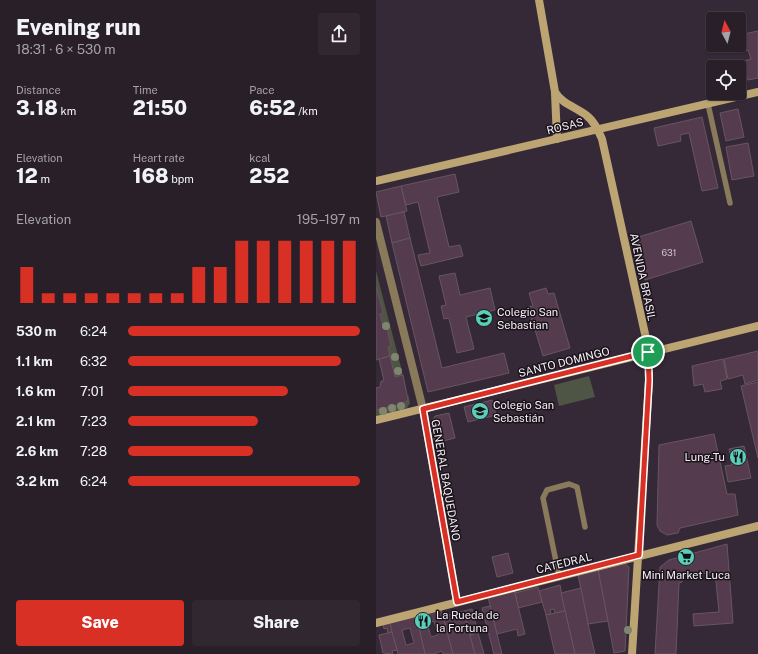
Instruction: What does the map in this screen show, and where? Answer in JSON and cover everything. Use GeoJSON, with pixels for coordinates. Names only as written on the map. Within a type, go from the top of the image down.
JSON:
{"type":"FeatureCollection","features":[{"type":"Feature","properties":{"kind":"main road"},"geometry":{"type":"LineString","coordinates":[[540,0],[555,92],[557,139]]}},
{"type":"Feature","properties":{"kind":"main road","name":"AVENIDA BRASIL"},"geometry":{"type":"LineString","coordinates":[[555,92],[561,100],[586,115],[598,129],[602,139],[648,352],[649,380],[639,555],[630,653]]}},
{"type":"Feature","properties":{"kind":"main road","name":"ROSAS"},"geometry":{"type":"LineString","coordinates":[[376,180],[758,92]]}},
{"type":"Feature","properties":{"kind":"main road","name":"SANTO DOMINGO"},"geometry":{"type":"LineString","coordinates":[[376,420],[758,326]]}},
{"type":"Feature","properties":{"kind":"main road","name":"CATEDRAL"},"geometry":{"type":"LineString","coordinates":[[376,623],[758,526]]}},
{"type":"Feature","properties":{"kind":"street","name":"GENERAL BAQUEDANO"},"geometry":{"type":"LineString","coordinates":[[376,222],[423,409],[457,602]]}},
{"type":"Feature","properties":{"kind":"lane"},"geometry":{"type":"LineString","coordinates":[[708,104],[730,203]]}},
{"type":"Feature","properties":{"kind":"lane"},"geometry":{"type":"LineString","coordinates":[[559,576],[543,498],[547,490],[569,484],[577,487],[585,527]]}},
{"type":"Feature","properties":{"kind":"green space"},"geometry":{"type":"Polygon","coordinates":[[[376,271],[403,375],[395,377],[388,347],[391,346],[387,328],[384,329],[380,314],[383,313],[376,287],[376,271]]]}},
{"type":"Feature","properties":{"kind":"green space"},"geometry":{"type":"Polygon","coordinates":[[[589,376],[595,397],[559,406],[554,385],[589,376]]]}},
{"type":"Feature","properties":{"kind":"green space"},"geometry":{"type":"Polygon","coordinates":[[[408,394],[410,403],[407,408],[376,416],[376,410],[406,402],[408,394]]]}},
{"type":"Feature","properties":{"kind":"building"},"geometry":{"type":"Polygon","coordinates":[[[758,31],[758,78],[748,80],[746,72],[746,60],[751,59],[748,50],[746,50],[746,34],[758,31]]]}},
{"type":"Feature","properties":{"kind":"building"},"geometry":{"type":"Polygon","coordinates":[[[738,109],[744,137],[726,141],[720,113],[738,109]]]}},
{"type":"Feature","properties":{"kind":"building"},"geometry":{"type":"Polygon","coordinates":[[[702,117],[718,188],[702,191],[689,133],[680,135],[681,141],[658,146],[654,128],[702,117]]]}},
{"type":"Feature","properties":{"kind":"building"},"geometry":{"type":"Polygon","coordinates":[[[748,143],[754,176],[732,180],[726,147],[748,143]]]}},
{"type":"Feature","properties":{"kind":"building"},"geometry":{"type":"Polygon","coordinates":[[[455,174],[459,192],[437,197],[449,247],[460,245],[463,256],[421,266],[418,255],[430,253],[418,202],[406,205],[401,186],[455,174]]]}},
{"type":"Feature","properties":{"kind":"building"},"geometry":{"type":"Polygon","coordinates":[[[401,186],[407,211],[381,217],[376,192],[401,186]]]}},
{"type":"Feature","properties":{"kind":"building"},"geometry":{"type":"Polygon","coordinates":[[[404,212],[410,238],[392,243],[386,216],[404,212]]]}},
{"type":"Feature","properties":{"kind":"building"},"geometry":{"type":"Polygon","coordinates":[[[691,221],[703,262],[645,280],[635,238],[691,221]]]}},
{"type":"Feature","properties":{"kind":"building"},"geometry":{"type":"Polygon","coordinates":[[[410,238],[442,368],[504,353],[509,373],[428,392],[392,243],[410,238]]]}},
{"type":"Feature","properties":{"kind":"building"},"geometry":{"type":"Polygon","coordinates":[[[455,273],[460,295],[490,288],[495,310],[466,317],[474,349],[457,353],[449,318],[444,319],[441,306],[446,305],[439,276],[455,273]]]}},
{"type":"Feature","properties":{"kind":"building"},"geometry":{"type":"Polygon","coordinates":[[[376,287],[383,313],[380,314],[384,329],[387,328],[391,346],[388,347],[390,356],[376,360],[376,287]]]}},
{"type":"Feature","properties":{"kind":"building"},"geometry":{"type":"Polygon","coordinates":[[[546,288],[548,294],[554,293],[570,348],[543,356],[528,307],[533,306],[529,293],[546,288]]]}},
{"type":"Feature","properties":{"kind":"building"},"geometry":{"type":"Polygon","coordinates":[[[758,351],[758,380],[745,384],[743,375],[728,379],[724,359],[758,351]]]}},
{"type":"Feature","properties":{"kind":"building"},"geometry":{"type":"Polygon","coordinates":[[[390,356],[395,377],[403,375],[408,400],[402,404],[376,410],[376,388],[380,387],[381,381],[384,381],[379,359],[390,356]]]}},
{"type":"Feature","properties":{"kind":"building"},"geometry":{"type":"Polygon","coordinates":[[[723,359],[727,379],[720,381],[722,389],[705,392],[703,384],[694,386],[692,366],[723,359]]]}},
{"type":"Feature","properties":{"kind":"building"},"geometry":{"type":"Polygon","coordinates":[[[758,382],[758,458],[741,386],[758,382]]]}},
{"type":"Feature","properties":{"kind":"building","name":"Colegio San Sebastián"},"geometry":{"type":"Polygon","coordinates":[[[492,400],[496,415],[468,422],[464,407],[492,400]]]}},
{"type":"Feature","properties":{"kind":"building"},"geometry":{"type":"Polygon","coordinates":[[[449,413],[455,438],[435,443],[431,423],[435,416],[449,413]]]}},
{"type":"Feature","properties":{"kind":"building"},"geometry":{"type":"Polygon","coordinates":[[[714,434],[727,494],[735,494],[738,515],[680,528],[678,533],[667,535],[660,531],[657,525],[659,445],[714,434]]]}},
{"type":"Feature","properties":{"kind":"building","name":"Lung-Tu"},"geometry":{"type":"Polygon","coordinates":[[[744,446],[751,478],[728,482],[725,466],[732,465],[729,449],[744,446]]]}},
{"type":"Feature","properties":{"kind":"building"},"geometry":{"type":"Polygon","coordinates":[[[727,544],[733,623],[694,626],[693,614],[719,612],[715,572],[683,576],[682,582],[679,583],[676,654],[655,654],[660,567],[669,560],[727,544]]]}},
{"type":"Feature","properties":{"kind":"building"},"geometry":{"type":"Polygon","coordinates":[[[508,553],[513,573],[497,577],[492,557],[508,553]]]}},
{"type":"Feature","properties":{"kind":"building"},"geometry":{"type":"Polygon","coordinates":[[[624,563],[629,567],[625,651],[614,653],[598,570],[624,563]]]}},
{"type":"Feature","properties":{"kind":"building"},"geometry":{"type":"Polygon","coordinates":[[[598,570],[608,621],[588,624],[578,575],[598,570]]]}},
{"type":"Feature","properties":{"kind":"building"},"geometry":{"type":"Polygon","coordinates":[[[560,585],[565,611],[555,613],[554,609],[550,610],[551,614],[546,615],[539,591],[560,585]]]}},
{"type":"Feature","properties":{"kind":"building"},"geometry":{"type":"Polygon","coordinates":[[[538,587],[542,602],[518,608],[515,593],[538,587]]]}},
{"type":"Feature","properties":{"kind":"building"},"geometry":{"type":"Polygon","coordinates":[[[581,588],[595,654],[575,654],[561,593],[581,588]]]}},
{"type":"Feature","properties":{"kind":"building"},"geometry":{"type":"Polygon","coordinates":[[[514,590],[525,634],[518,636],[517,629],[497,634],[488,597],[514,590]]]}},
{"type":"Feature","properties":{"kind":"building"},"geometry":{"type":"Polygon","coordinates":[[[490,606],[502,654],[494,654],[482,608],[490,606]]]}},
{"type":"Feature","properties":{"kind":"building"},"geometry":{"type":"Polygon","coordinates":[[[441,609],[453,654],[443,654],[442,651],[434,654],[425,654],[416,615],[441,609]],[[434,621],[427,623],[431,637],[438,635],[434,621]]]}},
{"type":"Feature","properties":{"kind":"building"},"geometry":{"type":"Polygon","coordinates":[[[472,609],[478,633],[470,635],[464,611],[472,609]]]}},
{"type":"Feature","properties":{"kind":"building"},"geometry":{"type":"Polygon","coordinates":[[[464,611],[475,654],[453,654],[443,616],[464,611]]]}},
{"type":"Feature","properties":{"kind":"building"},"geometry":{"type":"Polygon","coordinates":[[[565,611],[575,654],[555,654],[546,615],[565,611]]]}},
{"type":"Feature","properties":{"kind":"building"},"geometry":{"type":"Polygon","coordinates":[[[416,615],[425,654],[398,654],[389,622],[416,615]],[[410,628],[402,630],[406,645],[414,643],[410,628]]]}},
{"type":"Feature","properties":{"kind":"building"},"geometry":{"type":"Polygon","coordinates":[[[390,623],[392,632],[388,633],[387,628],[384,629],[383,624],[390,623]]]}},
{"type":"Feature","properties":{"kind":"building"},"geometry":{"type":"Polygon","coordinates":[[[392,632],[397,650],[392,651],[393,654],[383,653],[379,635],[392,632]]]}},
{"type":"Feature","properties":{"kind":"building"},"geometry":{"type":"Polygon","coordinates":[[[478,633],[484,654],[475,654],[470,635],[478,633]]]}},
{"type":"Feature","properties":{"kind":"place","name":"Colegio San Sebastian"},"geometry":{"type":"Point","coordinates":[484,318]}},
{"type":"Feature","properties":{"kind":"place","name":"Colegio San Sebastián"},"geometry":{"type":"Point","coordinates":[480,411]}},
{"type":"Feature","properties":{"kind":"place","name":"Lung-Tu"},"geometry":{"type":"Point","coordinates":[738,457]}},
{"type":"Feature","properties":{"kind":"place","name":"Mini Market Luca"},"geometry":{"type":"Point","coordinates":[686,557]}},
{"type":"Feature","properties":{"kind":"place","name":"La Rueda de la Fortuna"},"geometry":{"type":"Point","coordinates":[423,621]}},
{"type":"Feature","properties":{"kind":"route"},"geometry":{"type":"LineString","coordinates":[[648,352],[649,380],[639,555],[457,602],[423,409],[648,352]]}}]}
